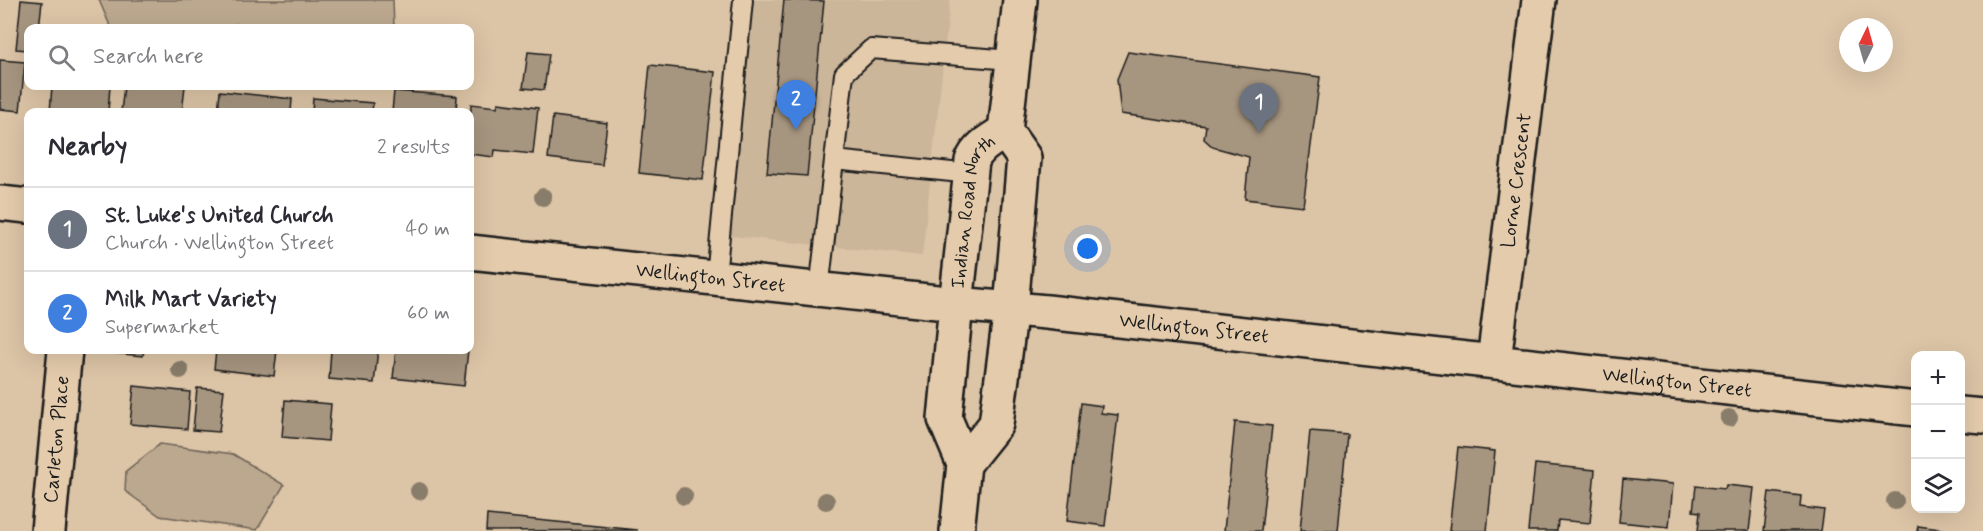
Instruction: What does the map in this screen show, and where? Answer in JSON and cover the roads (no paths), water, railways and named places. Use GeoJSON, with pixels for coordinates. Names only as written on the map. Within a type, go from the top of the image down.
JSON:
{"type":"FeatureCollection","features":[{"type":"Feature","properties":{"kind":"main road","name":"Indian Road North"},"geometry":{"type":"LineString","coordinates":[[1005,131],[975,152],[971,174],[945,419],[963,464],[996,424],[1011,308],[1024,158],[1005,131],[1020,0]]}},
{"type":"Feature","properties":{"kind":"main road","name":"Lorne Crescent"},"geometry":{"type":"LineString","coordinates":[[1494,361],[1539,0]]}},
{"type":"Feature","properties":{"kind":"main road"},"geometry":{"type":"LineString","coordinates":[[0,203],[24,206]]}},
{"type":"Feature","properties":{"kind":"main road","name":"Wellington Street"},"geometry":{"type":"LineString","coordinates":[[474,252],[819,290],[1011,308],[1911,408]]}},
{"type":"Feature","properties":{"kind":"main road","name":"Carleton Place"},"geometry":{"type":"LineString","coordinates":[[48,531],[65,354]]}},
{"type":"Feature","properties":{"kind":"main road"},"geometry":{"type":"LineString","coordinates":[[1965,414],[1983,416]]}},
{"type":"Feature","properties":{"kind":"main road"},"geometry":{"type":"LineString","coordinates":[[957,531],[963,464]]}},
{"type":"Feature","properties":{"kind":"lane"},"geometry":{"type":"LineString","coordinates":[[716,277],[743,0]]}},
{"type":"Feature","properties":{"kind":"lane"},"geometry":{"type":"LineString","coordinates":[[819,290],[844,74],[871,49],[1012,60]]}},
{"type":"Feature","properties":{"kind":"lane"},"geometry":{"type":"LineString","coordinates":[[834,160],[971,174]]}},
{"type":"Feature","properties":{"kind":"place","name":"Milk Mart Variety"},"geometry":{"type":"Point","coordinates":[796,130]}},
{"type":"Feature","properties":{"kind":"place","name":"St. Luke's United Church"},"geometry":{"type":"Point","coordinates":[1259,133]}}]}
